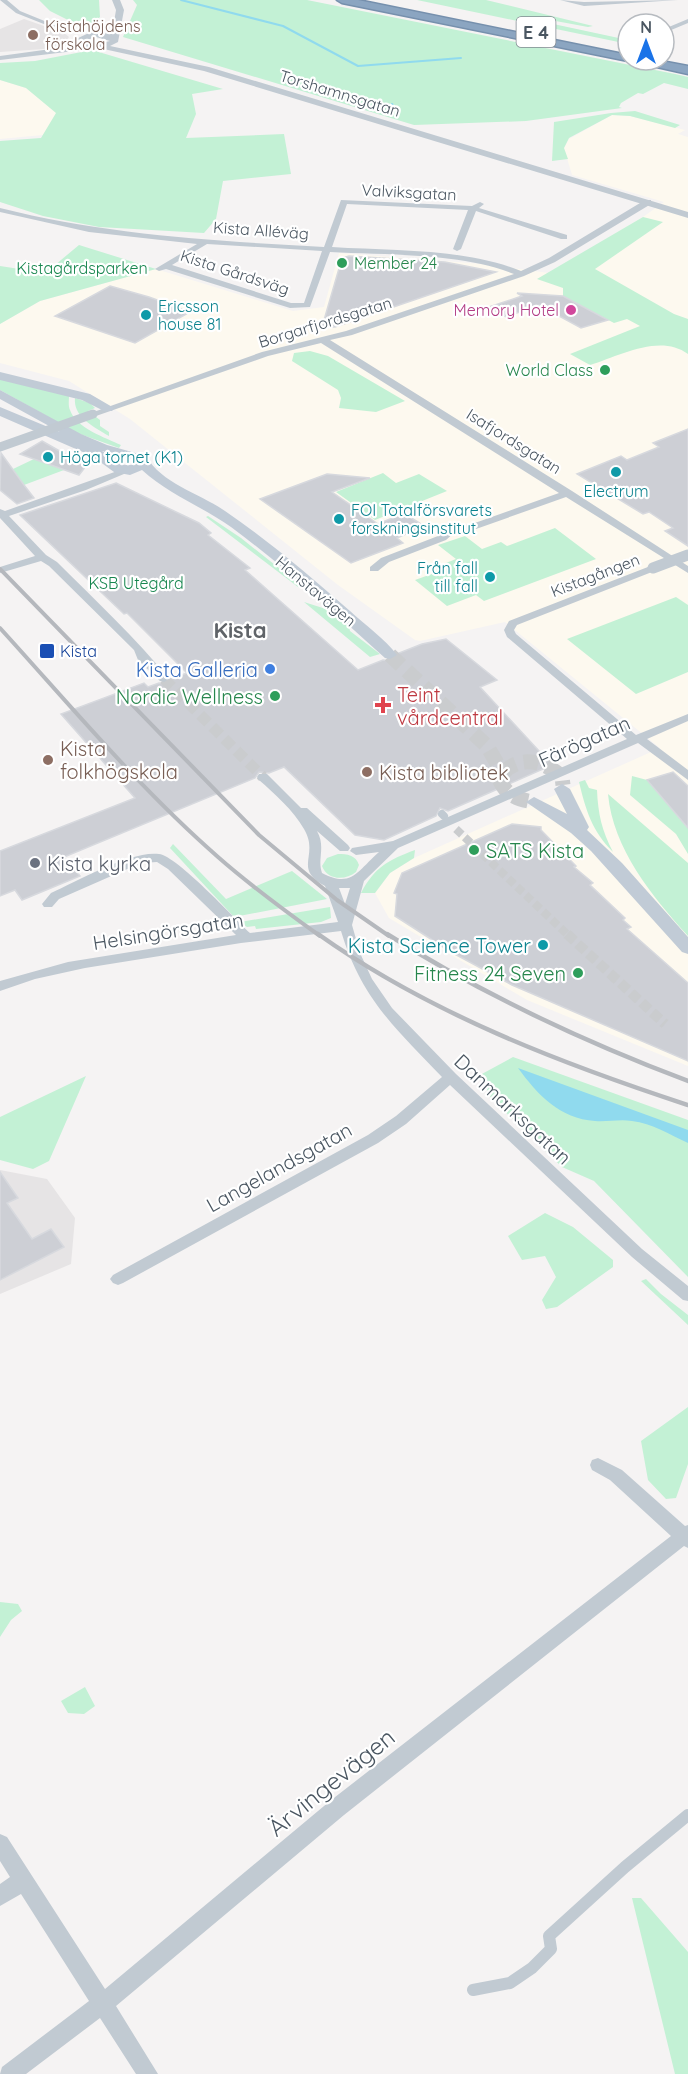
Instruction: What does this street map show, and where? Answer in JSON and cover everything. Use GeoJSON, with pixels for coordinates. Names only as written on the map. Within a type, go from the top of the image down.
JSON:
{"type":"FeatureCollection","features":[{"type":"Feature","properties":{"kind":"highway","name":"E 4"},"geometry":{"type":"LineString","coordinates":[[342,0],[616,56]]}},
{"type":"Feature","properties":{"kind":"highway","name":"E 4"},"geometry":{"type":"LineString","coordinates":[[377,0],[616,48]]}},
{"type":"Feature","properties":{"kind":"main road"},"geometry":{"type":"LineString","coordinates":[[0,376],[86,397],[108,408]]}},
{"type":"Feature","properties":{"kind":"main road","name":"Hanstavägen"},"geometry":{"type":"LineString","coordinates":[[0,394],[76,437],[142,459],[144,465],[155,476],[221,513],[286,564],[390,655]]}},
{"type":"Feature","properties":{"kind":"main road","name":"Hanstavägen"},"geometry":{"type":"LineString","coordinates":[[0,411],[121,468],[240,530]]}},
{"type":"Feature","properties":{"kind":"main road"},"geometry":{"type":"LineString","coordinates":[[129,456],[119,458],[121,468],[144,465]]}},
{"type":"Feature","properties":{"kind":"main road"},"geometry":{"type":"LineString","coordinates":[[587,836],[562,787],[554,797],[531,801],[555,811],[587,836],[688,948]]}},
{"type":"Feature","properties":{"kind":"street"},"geometry":{"type":"LineString","coordinates":[[3,0],[12,8],[66,30],[94,34],[113,40]]}},
{"type":"Feature","properties":{"kind":"street"},"geometry":{"type":"LineString","coordinates":[[113,40],[120,10],[116,0]]}},
{"type":"Feature","properties":{"kind":"street"},"geometry":{"type":"LineString","coordinates":[[563,0],[584,4],[675,0]]}},
{"type":"Feature","properties":{"kind":"street"},"geometry":{"type":"LineString","coordinates":[[0,11],[12,8]]}},
{"type":"Feature","properties":{"kind":"street"},"geometry":{"type":"LineString","coordinates":[[62,51],[115,25]]}},
{"type":"Feature","properties":{"kind":"street"},"geometry":{"type":"LineString","coordinates":[[66,30],[80,41],[94,46]]}},
{"type":"Feature","properties":{"kind":"street"},"geometry":{"type":"LineString","coordinates":[[0,58],[94,46],[113,40]]}},
{"type":"Feature","properties":{"kind":"street","name":"Torshamnsgatan"},"geometry":{"type":"LineString","coordinates":[[113,40],[126,52]]}},
{"type":"Feature","properties":{"kind":"street","name":"Torshamnsgatan"},"geometry":{"type":"LineString","coordinates":[[94,46],[206,69],[543,171],[571,185],[688,215]]}},
{"type":"Feature","properties":{"kind":"street","name":"Valviksgatan"},"geometry":{"type":"LineString","coordinates":[[327,250],[344,202],[473,208],[564,237]]}},
{"type":"Feature","properties":{"kind":"street"},"geometry":{"type":"LineString","coordinates":[[457,249],[473,208],[483,202]]}},
{"type":"Feature","properties":{"kind":"street","name":"Torshamnsgatan"},"geometry":{"type":"LineString","coordinates":[[643,204],[688,222]]}},
{"type":"Feature","properties":{"kind":"street","name":"Borgarfjordsgatan"},"geometry":{"type":"LineString","coordinates":[[0,447],[266,354],[323,340],[521,274],[552,260],[643,204]]}},
{"type":"Feature","properties":{"kind":"street","name":"Kista Alléväg"},"geometry":{"type":"LineString","coordinates":[[0,210],[80,230],[205,242],[471,259],[497,264],[521,274]]}},
{"type":"Feature","properties":{"kind":"street","name":"Kista Gårdsväg"},"geometry":{"type":"LineString","coordinates":[[205,242],[163,267],[267,299],[301,306],[310,303],[327,250]]}},
{"type":"Feature","properties":{"kind":"street","name":"Isafjordsgatan"},"geometry":{"type":"LineString","coordinates":[[323,340],[688,570]]}},
{"type":"Feature","properties":{"kind":"street"},"geometry":{"type":"LineString","coordinates":[[121,468],[114,477],[1,512],[42,557],[47,566],[164,679]]}},
{"type":"Feature","properties":{"kind":"street"},"geometry":{"type":"LineString","coordinates":[[374,569],[385,560],[442,538],[453,529],[473,527],[569,493]]}},
{"type":"Feature","properties":{"kind":"street","name":"Kistagången"},"geometry":{"type":"LineString","coordinates":[[637,739],[512,635],[509,630],[513,623],[688,555]]}},
{"type":"Feature","properties":{"kind":"street"},"geometry":{"type":"LineString","coordinates":[[0,570],[42,557]]}},
{"type":"Feature","properties":{"kind":"street","name":"Färögatan"},"geometry":{"type":"LineString","coordinates":[[367,869],[396,844],[688,717]]}},
{"type":"Feature","properties":{"kind":"street"},"geometry":{"type":"LineString","coordinates":[[637,739],[688,776]]}},
{"type":"Feature","properties":{"kind":"street","name":"Danmarksgatan"},"geometry":{"type":"LineString","coordinates":[[263,777],[288,802],[314,835],[317,857],[314,870],[317,876],[330,883],[366,980],[387,1011],[451,1078],[637,1253],[688,1295]]}},
{"type":"Feature","properties":{"kind":"street","name":"Danmarksgatan"},"geometry":{"type":"LineString","coordinates":[[288,802],[311,816],[350,849],[366,858],[367,869]]}},
{"type":"Feature","properties":{"kind":"street","name":"Färögatan"},"geometry":{"type":"LineString","coordinates":[[350,849],[396,844]]}},
{"type":"Feature","properties":{"kind":"street"},"geometry":{"type":"LineString","coordinates":[[317,857],[330,848],[350,849]]}},
{"type":"Feature","properties":{"kind":"street"},"geometry":{"type":"LineString","coordinates":[[48,904],[55,896],[139,859],[159,858],[172,866],[246,937]]}},
{"type":"Feature","properties":{"kind":"street"},"geometry":{"type":"LineString","coordinates":[[345,926],[358,880],[367,869]]}},
{"type":"Feature","properties":{"kind":"street"},"geometry":{"type":"LineString","coordinates":[[330,883],[349,884],[358,880]]}},
{"type":"Feature","properties":{"kind":"street","name":"Helsingörsgatan"},"geometry":{"type":"LineString","coordinates":[[0,986],[22,977],[54,970],[246,937],[345,926]]}},
{"type":"Feature","properties":{"kind":"street","name":"Langelandsgatan"},"geometry":{"type":"LineString","coordinates":[[118,1279],[373,1139],[401,1120],[451,1078]]}},
{"type":"Feature","properties":{"kind":"street"},"geometry":{"type":"LineString","coordinates":[[598,1465],[616,1474],[687,1537]]}},
{"type":"Feature","properties":{"kind":"street","name":"Ärvingevägen"},"geometry":{"type":"LineString","coordinates":[[9,2074],[128,1985],[337,1808],[687,1537]]}},
{"type":"Feature","properties":{"kind":"street"},"geometry":{"type":"LineString","coordinates":[[473,1990],[510,1983],[532,1968],[551,1949],[549,1936],[625,1867],[688,1815]]}},
{"type":"Feature","properties":{"kind":"street"},"geometry":{"type":"LineString","coordinates":[[0,1844],[147,2074]]}},
{"type":"Feature","properties":{"kind":"street"},"geometry":{"type":"LineString","coordinates":[[0,1896],[22,1881]]}},
{"type":"Feature","properties":{"kind":"shaded area","name":"Kistahöjdens förskola"},"geometry":{"type":"Polygon","coordinates":[[[24,19],[64,33],[69,37],[64,43],[44,49],[0,52],[0,29],[24,19]]]}},
{"type":"Feature","properties":{"kind":"shaded area"},"geometry":{"type":"Polygon","coordinates":[[[0,80],[26,88],[57,113],[43,135],[0,139],[0,80]]]}},
{"type":"Feature","properties":{"kind":"shaded area"},"geometry":{"type":"Polygon","coordinates":[[[612,115],[630,116],[685,130],[678,134],[688,137],[688,1066],[527,1000],[389,918],[375,893],[390,873],[414,858],[660,748],[505,622],[420,641],[415,640],[338,585],[130,419],[69,381],[0,363],[0,324],[40,301],[156,269],[293,311],[324,307],[339,253],[483,264],[549,273],[664,202],[572,175],[564,148],[569,139],[612,115]]]}},
{"type":"Feature","properties":{"kind":"shaded area"},"geometry":{"type":"Polygon","coordinates":[[[0,1170],[47,1179],[75,1218],[71,1264],[0,1294],[0,1170]]]}},
{"type":"Feature","properties":{"kind":"green space"},"geometry":{"type":"Polygon","coordinates":[[[39,0],[99,0],[100,17],[86,29],[50,11],[39,0]]]}},
{"type":"Feature","properties":{"kind":"green space"},"geometry":{"type":"Polygon","coordinates":[[[133,0],[307,0],[616,62],[616,72],[663,72],[688,77],[688,89],[664,83],[643,94],[638,93],[621,103],[619,107],[622,108],[526,121],[414,125],[123,37],[137,5],[133,0]]]}},
{"type":"Feature","properties":{"kind":"green space"},"geometry":{"type":"Polygon","coordinates":[[[417,0],[486,0],[593,26],[534,17],[530,19],[616,37],[616,41],[417,0]]]}},
{"type":"Feature","properties":{"kind":"green space"},"geometry":{"type":"Polygon","coordinates":[[[92,50],[223,89],[192,94],[196,114],[186,138],[284,134],[291,174],[223,181],[216,219],[204,233],[99,227],[43,216],[0,202],[0,141],[41,138],[56,113],[26,88],[0,80],[0,63],[35,61],[92,50]]]}},
{"type":"Feature","properties":{"kind":"green space"},"geometry":{"type":"Polygon","coordinates":[[[635,111],[680,125],[675,128],[630,116],[612,115],[569,138],[564,148],[568,159],[552,161],[554,122],[635,111]]]}},
{"type":"Feature","properties":{"kind":"green space"},"geometry":{"type":"Polygon","coordinates":[[[643,217],[663,222],[595,269],[674,314],[688,319],[688,354],[677,348],[652,346],[639,348],[590,365],[570,354],[640,326],[627,319],[614,323],[563,296],[563,288],[537,279],[643,217]]]}},
{"type":"Feature","properties":{"kind":"green space","name":"Kistagårdsparken"},"geometry":{"type":"Polygon","coordinates":[[[79,245],[156,269],[40,301],[0,324],[0,266],[39,272],[55,265],[79,245]]]}},
{"type":"Feature","properties":{"kind":"green space"},"geometry":{"type":"Polygon","coordinates":[[[310,351],[328,356],[405,401],[376,412],[339,408],[341,398],[338,390],[292,361],[294,353],[310,351]]]}},
{"type":"Feature","properties":{"kind":"green space"},"geometry":{"type":"Polygon","coordinates":[[[0,379],[69,396],[69,408],[78,422],[92,432],[121,445],[119,448],[77,433],[0,390],[0,379]]]}},
{"type":"Feature","properties":{"kind":"green space"},"geometry":{"type":"Polygon","coordinates":[[[75,398],[90,403],[95,408],[88,411],[100,420],[100,426],[109,432],[109,436],[81,416],[75,405],[75,398]]]}},
{"type":"Feature","properties":{"kind":"green space"},"geometry":{"type":"Polygon","coordinates":[[[34,459],[64,470],[24,485],[13,469],[34,459]]]}},
{"type":"Feature","properties":{"kind":"green space"},"geometry":{"type":"Polygon","coordinates":[[[383,473],[396,483],[419,474],[447,491],[375,520],[336,492],[383,473]]]}},
{"type":"Feature","properties":{"kind":"green space"},"geometry":{"type":"Polygon","coordinates":[[[208,516],[241,538],[304,588],[298,587],[206,517],[208,516]]]}},
{"type":"Feature","properties":{"kind":"green space"},"geometry":{"type":"Polygon","coordinates":[[[555,528],[596,559],[484,601],[476,595],[447,606],[415,580],[440,571],[436,567],[456,559],[438,545],[465,536],[482,549],[501,542],[507,546],[555,528]]]}},
{"type":"Feature","properties":{"kind":"green space"},"geometry":{"type":"Polygon","coordinates":[[[676,597],[688,605],[688,672],[636,694],[567,639],[676,597]]]}},
{"type":"Feature","properties":{"kind":"green space"},"geometry":{"type":"Polygon","coordinates":[[[304,602],[329,610],[349,627],[350,631],[380,654],[370,657],[304,602]]]}},
{"type":"Feature","properties":{"kind":"green space"},"geometry":{"type":"Polygon","coordinates":[[[632,776],[647,780],[688,828],[688,854],[676,834],[630,795],[632,776]]]}},
{"type":"Feature","properties":{"kind":"green space"},"geometry":{"type":"Polygon","coordinates":[[[585,780],[589,788],[597,790],[601,822],[613,852],[600,836],[587,811],[579,782],[585,780]]]}},
{"type":"Feature","properties":{"kind":"green space"},"geometry":{"type":"Polygon","coordinates":[[[608,794],[688,863],[688,936],[636,871],[618,834],[611,814],[608,794]]]}},
{"type":"Feature","properties":{"kind":"green space"},"geometry":{"type":"Polygon","coordinates":[[[173,844],[226,899],[292,871],[327,899],[234,917],[170,848],[173,844]]]}},
{"type":"Feature","properties":{"kind":"green space"},"geometry":{"type":"Polygon","coordinates":[[[415,850],[414,858],[390,873],[375,893],[361,893],[383,866],[415,850]]]}},
{"type":"Feature","properties":{"kind":"green space"},"geometry":{"type":"Polygon","coordinates":[[[338,854],[356,859],[359,865],[356,872],[347,877],[337,878],[324,871],[322,866],[327,858],[338,854]]]}},
{"type":"Feature","properties":{"kind":"green space"},"geometry":{"type":"Polygon","coordinates":[[[330,907],[331,918],[321,922],[256,929],[255,926],[247,927],[240,922],[330,907]]]}},
{"type":"Feature","properties":{"kind":"green space"},"geometry":{"type":"Polygon","coordinates":[[[513,1057],[688,1120],[688,1277],[594,1181],[562,1167],[491,1098],[480,1075],[513,1057]]]}},
{"type":"Feature","properties":{"kind":"green space"},"geometry":{"type":"Polygon","coordinates":[[[86,1076],[49,1161],[33,1169],[0,1160],[0,1117],[86,1076]]]}},
{"type":"Feature","properties":{"kind":"green space"},"geometry":{"type":"Polygon","coordinates":[[[545,1213],[573,1227],[613,1260],[613,1267],[557,1307],[546,1309],[542,1300],[556,1277],[545,1256],[522,1260],[508,1236],[545,1213]]]}},
{"type":"Feature","properties":{"kind":"green space"},"geometry":{"type":"Polygon","coordinates":[[[646,1279],[688,1315],[688,1325],[641,1281],[646,1279]]]}},
{"type":"Feature","properties":{"kind":"green space"},"geometry":{"type":"Polygon","coordinates":[[[688,1407],[688,1464],[676,1498],[666,1499],[648,1480],[641,1441],[688,1407]]]}},
{"type":"Feature","properties":{"kind":"green space"},"geometry":{"type":"Polygon","coordinates":[[[0,1602],[18,1604],[22,1611],[11,1620],[0,1637],[0,1602]]]}},
{"type":"Feature","properties":{"kind":"green space"},"geometry":{"type":"Polygon","coordinates":[[[85,1687],[95,1706],[84,1714],[68,1713],[61,1701],[85,1687]]]}},
{"type":"Feature","properties":{"kind":"green space"},"geometry":{"type":"Polygon","coordinates":[[[632,1898],[641,1898],[688,1952],[688,2074],[675,2074],[632,1898]]]}},
{"type":"Feature","properties":{"kind":"water"},"geometry":{"type":"Polygon","coordinates":[[[518,1068],[688,1130],[688,1143],[639,1122],[595,1121],[571,1116],[541,1096],[518,1068]]]}},
{"type":"Feature","properties":{"kind":"building"},"geometry":{"type":"Polygon","coordinates":[[[349,256],[445,262],[496,272],[335,327],[322,327],[342,258],[349,256]]]}},
{"type":"Feature","properties":{"kind":"building","name":"Ericsson house 81"},"geometry":{"type":"Polygon","coordinates":[[[110,286],[190,312],[135,343],[55,316],[110,286]]]}},
{"type":"Feature","properties":{"kind":"building","name":"Memory Hotel"},"geometry":{"type":"Polygon","coordinates":[[[517,293],[563,296],[608,320],[581,328],[539,305],[506,317],[489,307],[522,296],[517,293]]]}},
{"type":"Feature","properties":{"kind":"building","name":"Electrum"},"geometry":{"type":"Polygon","coordinates":[[[688,429],[688,546],[665,531],[673,528],[649,512],[643,514],[577,474],[621,456],[627,460],[659,447],[653,443],[688,429]]]}},
{"type":"Feature","properties":{"kind":"building","name":"Höga tornet (K1)"},"geometry":{"type":"Polygon","coordinates":[[[42,441],[86,466],[79,475],[20,454],[42,441]]]}},
{"type":"Feature","properties":{"kind":"building"},"geometry":{"type":"Polygon","coordinates":[[[1,453],[34,498],[17,504],[0,490],[1,453]]]}},
{"type":"Feature","properties":{"kind":"building","name":"FOI Totalförsvarets forskningsinstitut"},"geometry":{"type":"Polygon","coordinates":[[[327,474],[370,478],[332,492],[378,524],[404,513],[424,526],[397,538],[403,543],[351,563],[260,499],[327,474]]]}},
{"type":"Feature","properties":{"kind":"building","name":"Kista Galleria"},"geometry":{"type":"Polygon","coordinates":[[[116,483],[199,523],[211,533],[208,535],[250,568],[245,570],[358,670],[383,660],[391,661],[398,657],[399,653],[422,644],[446,639],[497,680],[480,687],[552,765],[448,811],[440,808],[436,816],[384,840],[355,835],[284,767],[269,773],[259,772],[255,778],[64,857],[80,876],[22,900],[15,890],[0,896],[0,851],[135,798],[61,714],[144,683],[148,687],[159,683],[165,684],[187,673],[127,613],[124,614],[20,515],[116,483]]]}},
{"type":"Feature","properties":{"kind":"building"},"geometry":{"type":"Polygon","coordinates":[[[673,772],[688,786],[688,828],[647,780],[673,772]]]}},
{"type":"Feature","properties":{"kind":"building","name":"Kista Science Tower"},"geometry":{"type":"Polygon","coordinates":[[[512,824],[541,827],[541,830],[576,866],[574,867],[593,883],[590,885],[625,918],[623,920],[631,927],[627,929],[688,983],[688,1061],[512,985],[451,952],[395,916],[397,894],[394,893],[402,873],[512,824]]]}},
{"type":"Feature","properties":{"kind":"building"},"geometry":{"type":"Polygon","coordinates":[[[0,1172],[18,1198],[7,1203],[32,1239],[51,1229],[64,1247],[0,1280],[0,1172]]]}},
{"type":"Feature","properties":{"kind":"waterway"},"geometry":{"type":"LineString","coordinates":[[181,0],[283,26],[358,66],[461,58]]}},
{"type":"Feature","properties":{"kind":"waterway"},"geometry":{"type":"LineString","coordinates":[[392,104],[397,110]]}},
{"type":"Feature","properties":{"kind":"tunnel"},"geometry":{"type":"LineString","coordinates":[[390,655],[487,746],[502,772]]}},
{"type":"Feature","properties":{"kind":"tunnel"},"geometry":{"type":"LineString","coordinates":[[164,679],[263,777]]}},
{"type":"Feature","properties":{"kind":"tunnel"},"geometry":{"type":"LineString","coordinates":[[528,801],[510,794],[499,779],[512,766],[529,762],[538,763],[562,777],[563,785]]}},
{"type":"Feature","properties":{"kind":"tunnel"},"geometry":{"type":"LineString","coordinates":[[456,829],[569,936]]}},
{"type":"Feature","properties":{"kind":"tunnel"},"geometry":{"type":"LineString","coordinates":[[567,934],[665,1024]]}},
{"type":"Feature","properties":{"kind":"railway"},"geometry":{"type":"LineString","coordinates":[[0,569],[259,835],[337,900],[389,936]]}},
{"type":"Feature","properties":{"kind":"railway"},"geometry":{"type":"LineString","coordinates":[[0,628],[106,746],[189,831],[243,878],[320,936]]}},
{"type":"Feature","properties":{"kind":"railway"},"geometry":{"type":"LineString","coordinates":[[318,934],[361,962],[450,1012],[592,1072],[688,1105]]}},
{"type":"Feature","properties":{"kind":"railway"},"geometry":{"type":"LineString","coordinates":[[387,934],[459,977],[533,1015],[610,1050],[688,1081]]}},
{"type":"Feature","properties":{"kind":"place","name":"Kistahöjdens förskola"},"geometry":{"type":"Point","coordinates":[33,35]}},
{"type":"Feature","properties":{"kind":"place","name":"Member 24"},"geometry":{"type":"Point","coordinates":[342,263]}},
{"type":"Feature","properties":{"kind":"place","name":"Memory Hotel"},"geometry":{"type":"Point","coordinates":[571,310]}},
{"type":"Feature","properties":{"kind":"place","name":"Ericsson house 81"},"geometry":{"type":"Point","coordinates":[146,315]}},
{"type":"Feature","properties":{"kind":"place","name":"World Class"},"geometry":{"type":"Point","coordinates":[605,370]}},
{"type":"Feature","properties":{"kind":"place","name":"Höga tornet (K1)"},"geometry":{"type":"Point","coordinates":[48,457]}},
{"type":"Feature","properties":{"kind":"place","name":"Electrum"},"geometry":{"type":"Point","coordinates":[616,472]}},
{"type":"Feature","properties":{"kind":"place","name":"FOI Totalförsvarets forskningsinstitut"},"geometry":{"type":"Point","coordinates":[339,519]}},
{"type":"Feature","properties":{"kind":"place","name":"Från fall till fall"},"geometry":{"type":"Point","coordinates":[490,577]}},
{"type":"Feature","properties":{"kind":"place","name":"Kista"},"geometry":{"type":"Point","coordinates":[47,651]}},
{"type":"Feature","properties":{"kind":"place","name":"Kista Galleria"},"geometry":{"type":"Point","coordinates":[270,669]}},
{"type":"Feature","properties":{"kind":"place","name":"Nordic Wellness"},"geometry":{"type":"Point","coordinates":[275,696]}},
{"type":"Feature","properties":{"kind":"place","name":"Teint vårdcentral"},"geometry":{"type":"Point","coordinates":[383,705]}},
{"type":"Feature","properties":{"kind":"place","name":"Kista folkhögskola"},"geometry":{"type":"Point","coordinates":[48,760]}},
{"type":"Feature","properties":{"kind":"place","name":"Kista bibliotek"},"geometry":{"type":"Point","coordinates":[367,772]}},
{"type":"Feature","properties":{"kind":"place","name":"SATS Kista"},"geometry":{"type":"Point","coordinates":[474,850]}},
{"type":"Feature","properties":{"kind":"place","name":"Kista kyrka"},"geometry":{"type":"Point","coordinates":[35,863]}},
{"type":"Feature","properties":{"kind":"place","name":"Kista Science Tower"},"geometry":{"type":"Point","coordinates":[543,945]}},
{"type":"Feature","properties":{"kind":"place","name":"Fitness 24 Seven"},"geometry":{"type":"Point","coordinates":[578,973]}},
{"type":"Feature","properties":{"kind":"district","name":"Kista"},"geometry":{"type":"Point","coordinates":[240,630]}},
{"type":"Feature","properties":{"kind":"park label","name":"KSB Utegård"},"geometry":{"type":"Point","coordinates":[136,583]}}]}
